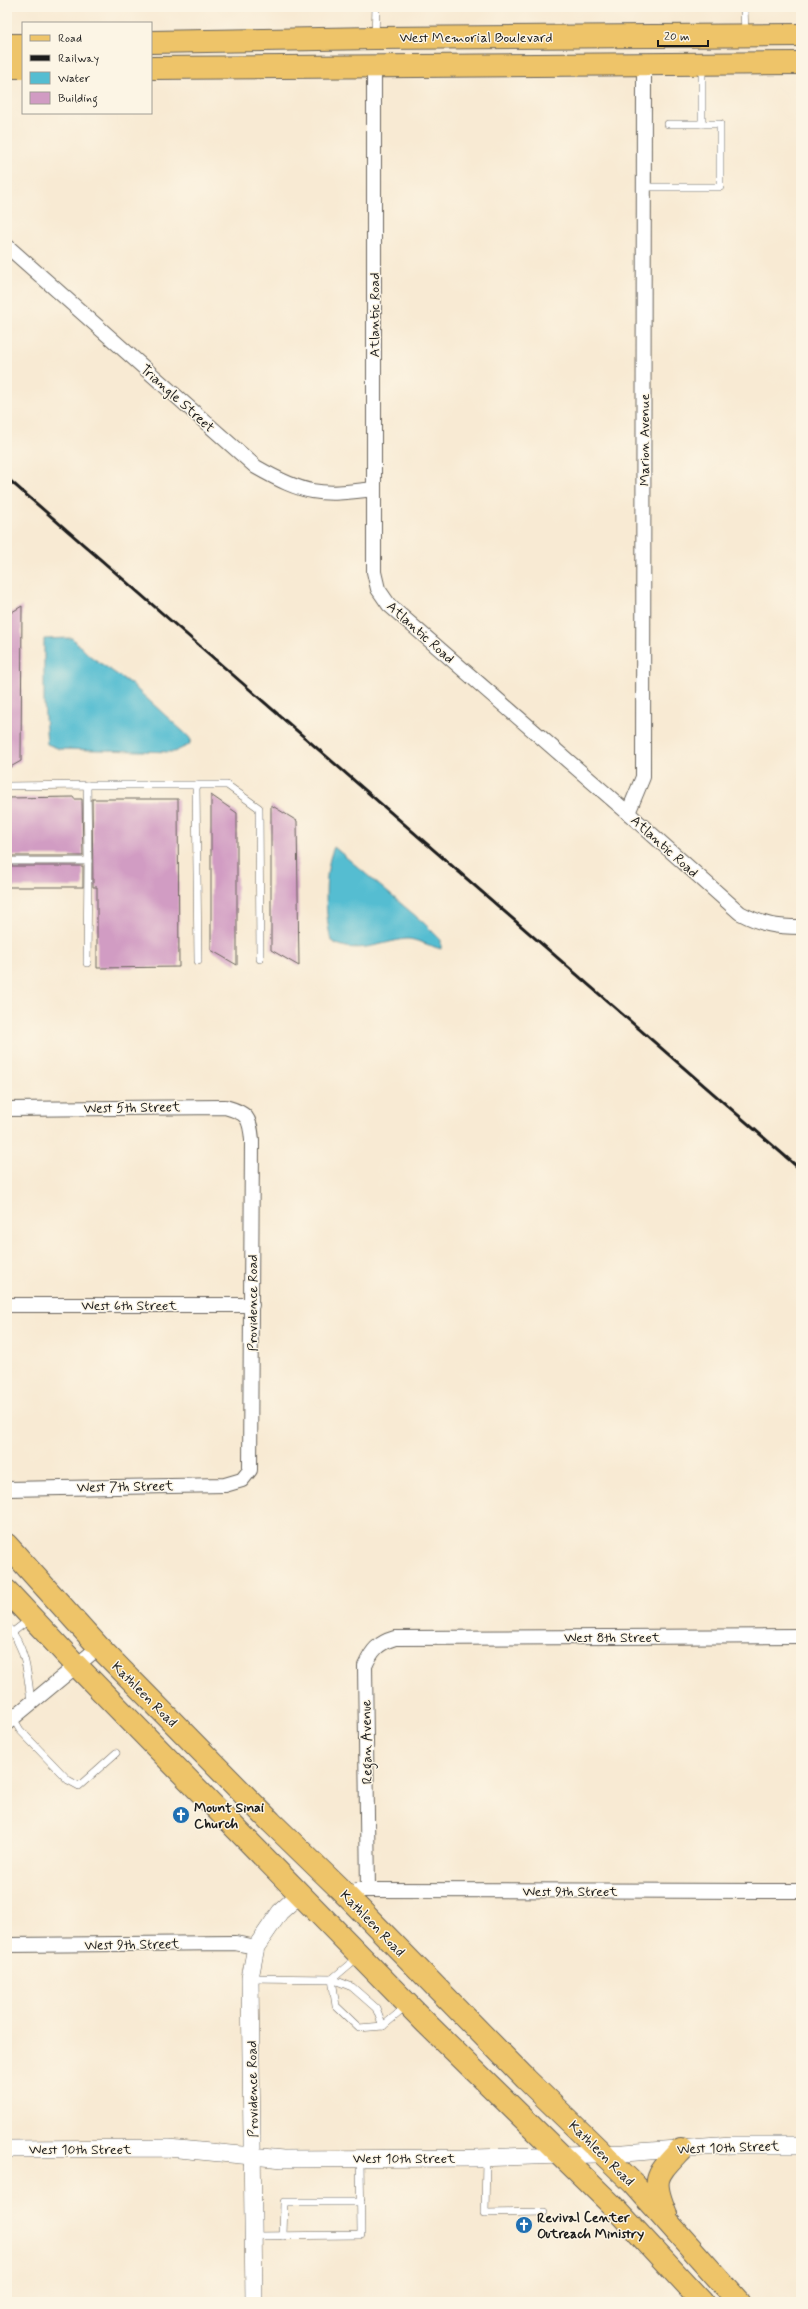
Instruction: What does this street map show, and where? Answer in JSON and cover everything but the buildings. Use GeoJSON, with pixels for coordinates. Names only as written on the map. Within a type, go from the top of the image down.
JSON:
{"type":"FeatureCollection","features":[{"type":"Feature","properties":{"kind":"main road","name":"West Memorial Boulevard"},"geometry":{"type":"LineString","coordinates":[[152,42],[375,38],[801,35]]}},
{"type":"Feature","properties":{"kind":"main road"},"geometry":{"type":"LineString","coordinates":[[374,66],[407,52],[602,48],[636,36]]}},
{"type":"Feature","properties":{"kind":"main road"},"geometry":{"type":"LineString","coordinates":[[179,68],[264,57],[341,54],[366,46],[375,38]]}},
{"type":"Feature","properties":{"kind":"main road"},"geometry":{"type":"LineString","coordinates":[[7,45],[22,45]]}},
{"type":"Feature","properties":{"kind":"main road","name":"West Memorial Boulevard"},"geometry":{"type":"LineString","coordinates":[[152,68],[801,63]]}},
{"type":"Feature","properties":{"kind":"main road"},"geometry":{"type":"LineString","coordinates":[[7,67],[22,67]]}},
{"type":"Feature","properties":{"kind":"main road","name":"Kathleen Road"},"geometry":{"type":"LineString","coordinates":[[7,1545],[99,1647],[271,1822],[340,1889],[526,2079],[604,2153],[668,2220],[739,2302]]}},
{"type":"Feature","properties":{"kind":"main road","name":"Kathleen Road"},"geometry":{"type":"LineString","coordinates":[[7,1591],[77,1666],[408,2005],[615,2208],[702,2302]]}},
{"type":"Feature","properties":{"kind":"main road"},"geometry":{"type":"LineString","coordinates":[[202,1793],[225,1800],[306,1882],[323,1889],[340,1889]]}},
{"type":"Feature","properties":{"kind":"main road"},"geometry":{"type":"LineString","coordinates":[[668,2220],[658,2195],[656,2184],[658,2177],[681,2149]]}},
{"type":"Feature","properties":{"kind":"street","name":"Marion Avenue"},"geometry":{"type":"LineString","coordinates":[[628,813],[643,777],[644,65]]}},
{"type":"Feature","properties":{"kind":"street","name":"Atlantic Road"},"geometry":{"type":"LineString","coordinates":[[374,66],[374,572],[378,589],[389,605],[628,813],[740,913],[761,924],[778,927],[801,927]]}},
{"type":"Feature","properties":{"kind":"street","name":"Triangle Street"},"geometry":{"type":"LineString","coordinates":[[7,246],[256,467],[283,482],[309,492],[335,494],[374,490]]}},
{"type":"Feature","properties":{"kind":"street","name":"West 5th Street"},"geometry":{"type":"LineString","coordinates":[[7,1109],[225,1107],[242,1112],[250,1123]]}},
{"type":"Feature","properties":{"kind":"street","name":"Providence Road"},"geometry":{"type":"LineString","coordinates":[[242,1480],[250,1470],[251,1445],[252,1305],[250,1123]]}},
{"type":"Feature","properties":{"kind":"street","name":"West 6th Street"},"geometry":{"type":"LineString","coordinates":[[7,1305],[252,1305]]}},
{"type":"Feature","properties":{"kind":"street","name":"West 7th Street"},"geometry":{"type":"LineString","coordinates":[[7,1489],[225,1485],[242,1480]]}},
{"type":"Feature","properties":{"kind":"street","name":"West 8th Street"},"geometry":{"type":"LineString","coordinates":[[423,1638],[801,1636]]}},
{"type":"Feature","properties":{"kind":"street","name":"Regan Avenue"},"geometry":{"type":"LineString","coordinates":[[368,1890],[365,1666],[371,1652],[380,1643],[395,1638],[423,1638]]}},
{"type":"Feature","properties":{"kind":"street"},"geometry":{"type":"LineString","coordinates":[[10,1720],[99,1647]]}},
{"type":"Feature","properties":{"kind":"street","name":"West 9th Street"},"geometry":{"type":"LineString","coordinates":[[340,1889],[801,1891]]}},
{"type":"Feature","properties":{"kind":"street","name":"Providence Road"},"geometry":{"type":"LineString","coordinates":[[254,2302],[250,1978],[256,1947],[280,1912],[300,1893]]}},
{"type":"Feature","properties":{"kind":"street","name":"West 9th Street"},"geometry":{"type":"LineString","coordinates":[[7,1945],[235,1943],[256,1947]]}},
{"type":"Feature","properties":{"kind":"street","name":"West 10th Street"},"geometry":{"type":"LineString","coordinates":[[7,2149],[168,2148],[283,2159],[360,2159],[486,2158],[681,2149],[731,2145],[801,2145]]}},
{"type":"Feature","properties":{"kind":"lane"},"geometry":{"type":"LineString","coordinates":[[375,38],[376,7]]}},
{"type":"Feature","properties":{"kind":"lane"},"geometry":{"type":"LineString","coordinates":[[744,7],[745,36]]}},
{"type":"Feature","properties":{"kind":"lane"},"geometry":{"type":"LineString","coordinates":[[702,64],[702,124]]}},
{"type":"Feature","properties":{"kind":"lane"},"geometry":{"type":"LineString","coordinates":[[644,187],[720,187],[720,124],[668,124]]}},
{"type":"Feature","properties":{"kind":"lane"},"geometry":{"type":"LineString","coordinates":[[196,784],[198,960]]}},
{"type":"Feature","properties":{"kind":"lane"},"geometry":{"type":"LineString","coordinates":[[7,786],[227,784],[259,808],[260,959]]}},
{"type":"Feature","properties":{"kind":"lane"},"geometry":{"type":"LineString","coordinates":[[87,785],[87,963]]}},
{"type":"Feature","properties":{"kind":"lane"},"geometry":{"type":"LineString","coordinates":[[7,861],[88,861]]}},
{"type":"Feature","properties":{"kind":"lane"},"geometry":{"type":"LineString","coordinates":[[13,1632],[32,1618]]}},
{"type":"Feature","properties":{"kind":"lane"},"geometry":{"type":"LineString","coordinates":[[7,1626],[13,1632],[26,1661],[31,1703]]}},
{"type":"Feature","properties":{"kind":"lane"},"geometry":{"type":"LineString","coordinates":[[10,1720],[74,1785],[79,1786],[116,1753]]}},
{"type":"Feature","properties":{"kind":"lane"},"geometry":{"type":"LineString","coordinates":[[332,1978],[360,1955]]}},
{"type":"Feature","properties":{"kind":"lane"},"geometry":{"type":"LineString","coordinates":[[250,1978],[332,1978],[352,1987],[376,2008],[383,2026]]}},
{"type":"Feature","properties":{"kind":"lane"},"geometry":{"type":"LineString","coordinates":[[332,1978],[336,2006],[359,2028],[383,2026],[408,2005]]}},
{"type":"Feature","properties":{"kind":"lane"},"geometry":{"type":"LineString","coordinates":[[486,2158],[485,2213],[544,2212]]}},
{"type":"Feature","properties":{"kind":"lane"},"geometry":{"type":"LineString","coordinates":[[253,2236],[362,2235],[360,2159]]}},
{"type":"Feature","properties":{"kind":"lane"},"geometry":{"type":"LineString","coordinates":[[283,2236],[284,2202],[361,2202]]}},
{"type":"Feature","properties":{"kind":"water"},"geometry":{"type":"Polygon","coordinates":[[[72,638],[90,656],[131,684],[188,736],[191,740],[189,745],[174,752],[60,749],[47,744],[44,703],[44,639],[72,638]]]}},
{"type":"Feature","properties":{"kind":"water"},"geometry":{"type":"Polygon","coordinates":[[[334,847],[424,923],[441,940],[441,949],[409,939],[359,948],[340,945],[331,941],[327,919],[326,894],[328,868],[334,847]]]}},
{"type":"Feature","properties":{"kind":"railway"},"geometry":{"type":"LineString","coordinates":[[7,478],[801,1170]]}},
{"type":"Feature","properties":{"kind":"place","name":"Mount Sinai Church"},"geometry":{"type":"Point","coordinates":[181,1815]}},
{"type":"Feature","properties":{"kind":"place","name":"Revival Center Outreach Ministry"},"geometry":{"type":"Point","coordinates":[524,2225]}}]}
